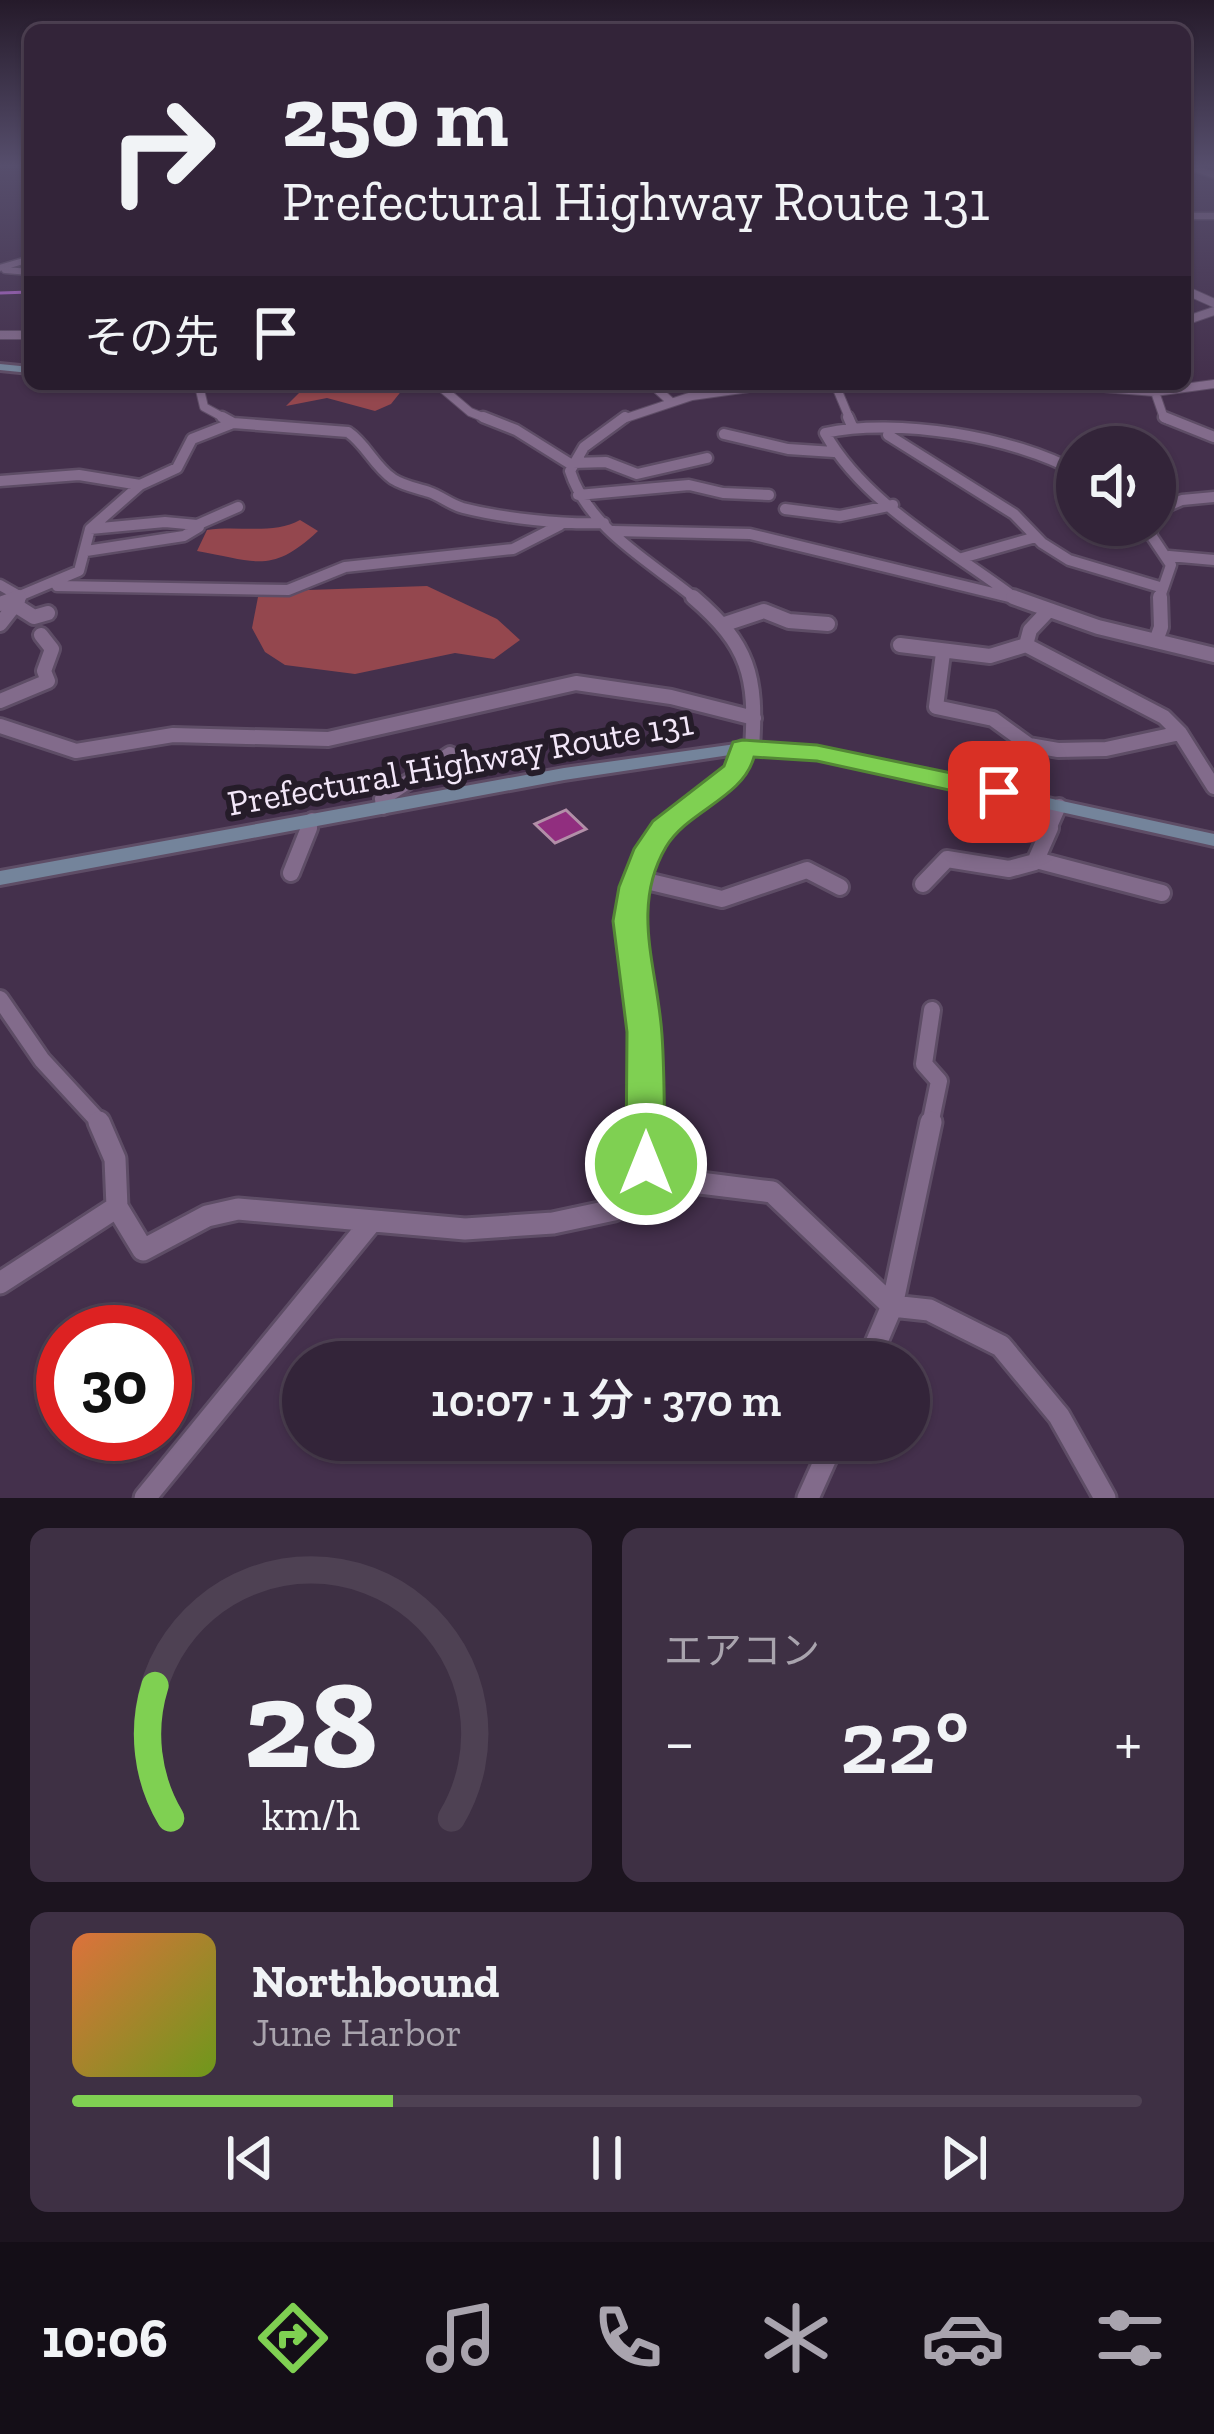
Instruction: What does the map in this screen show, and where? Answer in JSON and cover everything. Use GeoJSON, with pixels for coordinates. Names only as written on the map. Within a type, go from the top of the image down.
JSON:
{"type":"FeatureCollection","features":[{"type":"Feature","properties":{"kind":"main road","name":"Prefectural Highway Route 131"},"geometry":{"type":"LineString","coordinates":[[0,878],[656,758],[748,748],[817,753],[1214,840]]}},
{"type":"Feature","properties":{"kind":"street"},"geometry":{"type":"LineString","coordinates":[[200,390],[204,407],[233,423],[348,431],[367,458],[398,483],[433,493],[475,514],[543,518],[560,525],[750,534],[1015,598],[1214,655]]}},
{"type":"Feature","properties":{"kind":"street"},"geometry":{"type":"LineString","coordinates":[[443,390],[470,412],[516,430],[572,464],[606,462],[638,474],[707,458]]}},
{"type":"Feature","properties":{"kind":"street"},"geometry":{"type":"LineString","coordinates":[[658,390],[670,401]]}},
{"type":"Feature","properties":{"kind":"street"},"geometry":{"type":"LineString","coordinates":[[659,1185],[646,1164],[645,1032],[629,921],[638,879],[658,835],[737,770],[748,748],[754,718],[750,668],[725,625],[578,495],[571,483],[572,464],[622,419],[670,401],[741,390]]}},
{"type":"Feature","properties":{"kind":"street"},"geometry":{"type":"LineString","coordinates":[[838,390],[852,426]]}},
{"type":"Feature","properties":{"kind":"street"},"geometry":{"type":"LineString","coordinates":[[1133,390],[1168,390]]}},
{"type":"Feature","properties":{"kind":"street"},"geometry":{"type":"LineString","coordinates":[[1155,392],[1164,418],[1214,437]]}},
{"type":"Feature","properties":{"kind":"street"},"geometry":{"type":"LineString","coordinates":[[0,604],[18,601],[79,571],[90,529],[140,484],[177,468],[192,439],[233,423]]}},
{"type":"Feature","properties":{"kind":"street"},"geometry":{"type":"LineString","coordinates":[[1015,598],[893,505],[834,452],[825,433],[852,426],[972,437],[1030,448],[1056,461]]}},
{"type":"Feature","properties":{"kind":"street"},"geometry":{"type":"LineString","coordinates":[[883,432],[1014,514],[1069,560],[1163,588]]}},
{"type":"Feature","properties":{"kind":"street"},"geometry":{"type":"LineString","coordinates":[[724,434],[788,449],[834,452]]}},
{"type":"Feature","properties":{"kind":"street"},"geometry":{"type":"LineString","coordinates":[[0,481],[79,475],[140,484]]}},
{"type":"Feature","properties":{"kind":"street"},"geometry":{"type":"LineString","coordinates":[[746,494],[755,483]]}},
{"type":"Feature","properties":{"kind":"street"},"geometry":{"type":"LineString","coordinates":[[578,495],[689,484],[769,495]]}},
{"type":"Feature","properties":{"kind":"street"},"geometry":{"type":"LineString","coordinates":[[1176,502],[1214,497]]}},
{"type":"Feature","properties":{"kind":"street"},"geometry":{"type":"LineString","coordinates":[[784,509],[843,518],[893,505]]}},
{"type":"Feature","properties":{"kind":"street"},"geometry":{"type":"LineString","coordinates":[[192,524],[238,507]]}},
{"type":"Feature","properties":{"kind":"street"},"geometry":{"type":"LineString","coordinates":[[86,551],[171,539],[201,528],[165,522],[90,529]]}},
{"type":"Feature","properties":{"kind":"street"},"geometry":{"type":"LineString","coordinates":[[52,586],[287,590],[345,567],[513,549],[560,525]]}},
{"type":"Feature","properties":{"kind":"street"},"geometry":{"type":"LineString","coordinates":[[962,558],[994,545],[1036,537]]}},
{"type":"Feature","properties":{"kind":"street"},"geometry":{"type":"LineString","coordinates":[[1156,641],[1171,565],[1160,546]]}},
{"type":"Feature","properties":{"kind":"street"},"geometry":{"type":"LineString","coordinates":[[1169,556],[1214,560]]}},
{"type":"Feature","properties":{"kind":"street"},"geometry":{"type":"LineString","coordinates":[[0,585],[34,617],[48,613]]}},
{"type":"Feature","properties":{"kind":"street"},"geometry":{"type":"LineString","coordinates":[[0,624],[18,601]]}},
{"type":"Feature","properties":{"kind":"street"},"geometry":{"type":"LineString","coordinates":[[725,625],[764,611],[788,621],[828,624]]}},
{"type":"Feature","properties":{"kind":"street"},"geometry":{"type":"LineString","coordinates":[[1026,645],[1030,630],[1048,611]]}},
{"type":"Feature","properties":{"kind":"street"},"geometry":{"type":"LineString","coordinates":[[41,635],[52,650],[44,671],[49,677]]}},
{"type":"Feature","properties":{"kind":"street"},"geometry":{"type":"LineString","coordinates":[[899,645],[990,656],[1026,645],[1148,708],[1180,733],[1214,787]]}},
{"type":"Feature","properties":{"kind":"street"},"geometry":{"type":"LineString","coordinates":[[943,653],[936,707],[993,719],[1029,745],[1092,750],[1180,733]]}},
{"type":"Feature","properties":{"kind":"street"},"geometry":{"type":"LineString","coordinates":[[0,701],[49,677],[66,675]]}},
{"type":"Feature","properties":{"kind":"street"},"geometry":{"type":"LineString","coordinates":[[0,726],[76,751],[173,735],[328,739],[577,683],[671,697],[754,718]]}},
{"type":"Feature","properties":{"kind":"street"},"geometry":{"type":"LineString","coordinates":[[999,792],[1029,745]]}},
{"type":"Feature","properties":{"kind":"street"},"geometry":{"type":"LineString","coordinates":[[383,807],[382,799],[450,754]]}},
{"type":"Feature","properties":{"kind":"street"},"geometry":{"type":"LineString","coordinates":[[1036,860],[1059,806]]}},
{"type":"Feature","properties":{"kind":"street"},"geometry":{"type":"LineString","coordinates":[[291,873],[312,820]]}},
{"type":"Feature","properties":{"kind":"street"},"geometry":{"type":"LineString","coordinates":[[922,884],[947,859],[1009,869],[1036,860],[1162,892]]}},
{"type":"Feature","properties":{"kind":"street"},"geometry":{"type":"LineString","coordinates":[[638,879],[722,899],[808,870],[840,887]]}},
{"type":"Feature","properties":{"kind":"street"},"geometry":{"type":"LineString","coordinates":[[0,999],[42,1060],[106,1129],[115,1159],[118,1207],[143,1250],[207,1216],[238,1209],[465,1228],[553,1223],[614,1210],[659,1185],[692,1182],[772,1192],[892,1306],[929,1310],[1001,1346],[1059,1416],[1105,1498]]}},
{"type":"Feature","properties":{"kind":"street"},"geometry":{"type":"LineString","coordinates":[[877,1341],[892,1306],[939,1081],[924,1064],[932,1010]]}},
{"type":"Feature","properties":{"kind":"street"},"geometry":{"type":"LineString","coordinates":[[0,1283],[118,1207]]}},
{"type":"Feature","properties":{"kind":"street"},"geometry":{"type":"LineString","coordinates":[[145,1498],[371,1222]]}},
{"type":"Feature","properties":{"kind":"street"},"geometry":{"type":"LineString","coordinates":[[808,1498],[825,1461]]}},
{"type":"Feature","properties":{"kind":"shaded area"},"geometry":{"type":"Polygon","coordinates":[[[302,390],[402,390],[391,404],[375,411],[327,398],[286,406],[302,390]]]}},
{"type":"Feature","properties":{"kind":"shaded area"},"geometry":{"type":"Polygon","coordinates":[[[300,520],[318,531],[275,559],[249,561],[197,551],[207,530],[279,527],[300,520]]]}},
{"type":"Feature","properties":{"kind":"shaded area"},"geometry":{"type":"Polygon","coordinates":[[[427,586],[497,619],[520,640],[494,659],[455,653],[355,674],[285,665],[265,652],[252,628],[258,597],[308,590],[427,586]]]}},
{"type":"Feature","properties":{"kind":"building"},"geometry":{"type":"Polygon","coordinates":[[[566,810],[586,829],[555,843],[535,824],[566,810]]]}},
{"type":"Feature","properties":{"kind":"waterway"},"geometry":{"type":"LineString","coordinates":[[0,293],[24,292]]}},
{"type":"Feature","properties":{"kind":"route"},"geometry":{"type":"LineString","coordinates":[[646,1164],[645,1032],[635,978],[630,900],[649,849],[664,828],[737,770],[743,748],[817,753],[999,792]]}}]}
